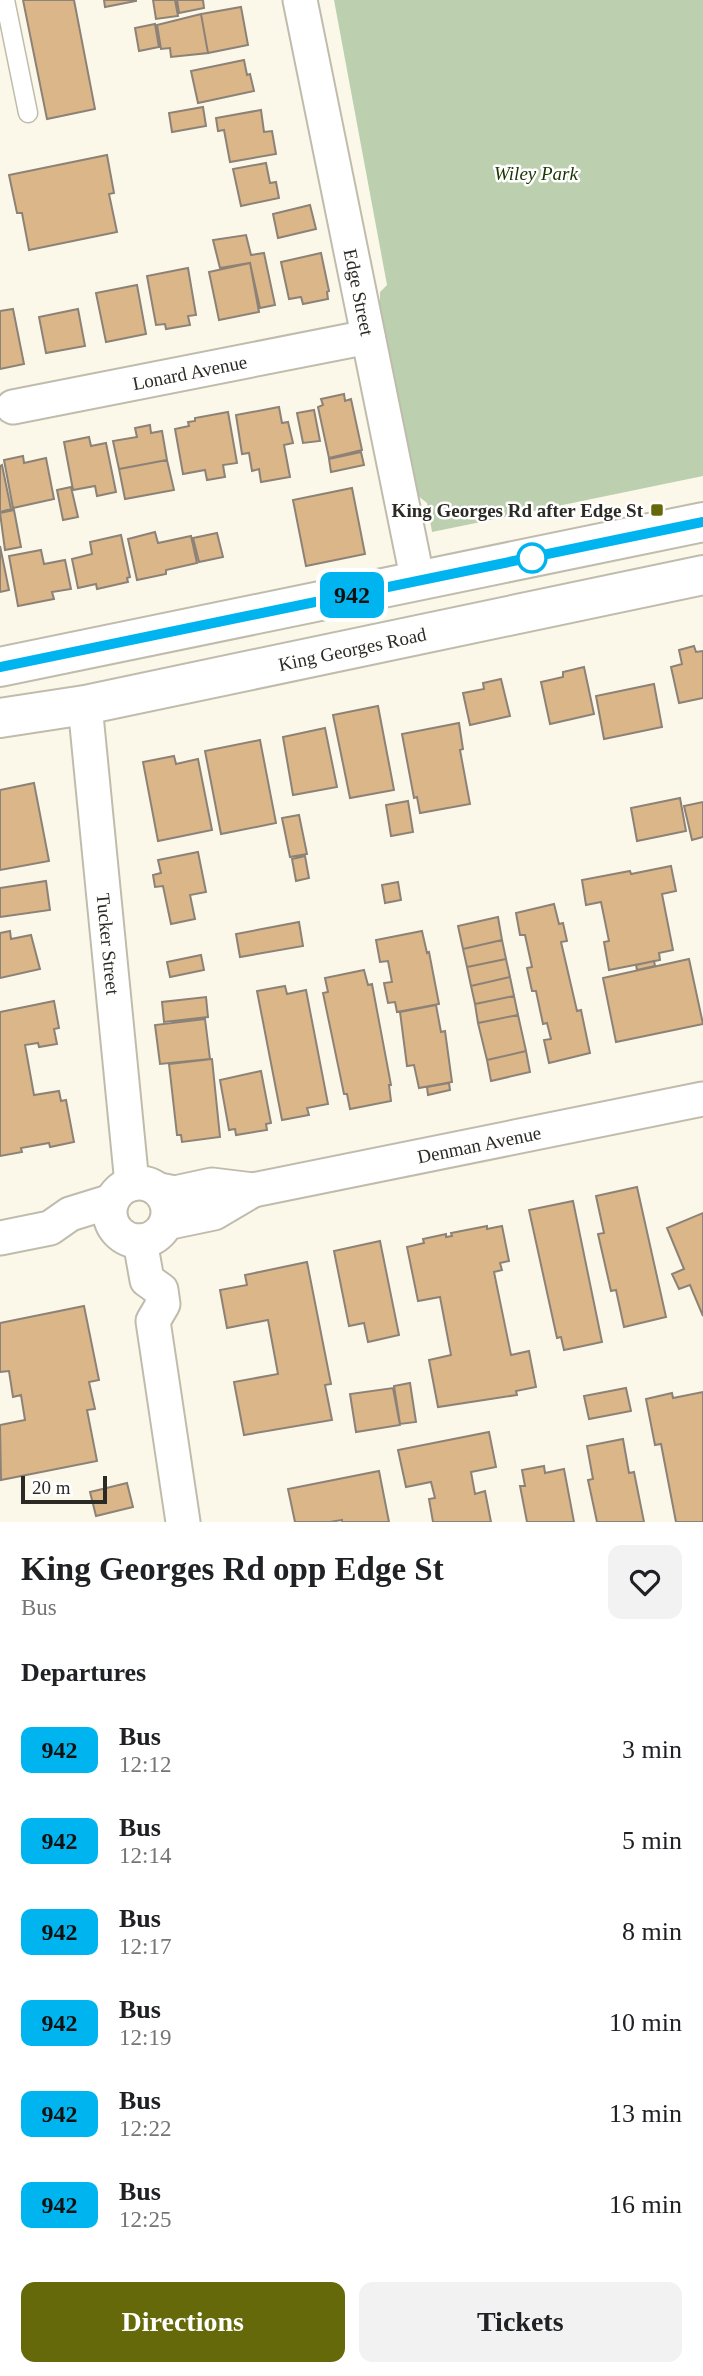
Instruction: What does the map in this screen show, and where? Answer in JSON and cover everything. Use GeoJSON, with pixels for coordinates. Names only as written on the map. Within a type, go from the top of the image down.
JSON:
{"type":"FeatureCollection","features":[{"type":"Feature","properties":{"kind":"highway"},"geometry":{"type":"LineString","coordinates":[[0,667],[703,522]]}},
{"type":"Feature","properties":{"kind":"highway","name":"King Georges Road"},"geometry":{"type":"LineString","coordinates":[[0,718],[85,705],[703,575]]}},
{"type":"Feature","properties":{"kind":"street","name":"Edge Street"},"geometry":{"type":"LineString","coordinates":[[300,0],[418,582]]}},
{"type":"Feature","properties":{"kind":"street","name":"Lonard Avenue"},"geometry":{"type":"LineString","coordinates":[[13,407],[368,337]]}},
{"type":"Feature","properties":{"kind":"street","name":"Tucker Street"},"geometry":{"type":"LineString","coordinates":[[85,705],[137,1211],[147,1280],[139,1290],[140,1309],[153,1321],[183,1522]]}},
{"type":"Feature","properties":{"kind":"street","name":"Denman Avenue"},"geometry":{"type":"LineString","coordinates":[[0,1238],[50,1228],[70,1214],[137,1211],[175,1193],[212,1185],[253,1190],[703,1099]]}},
{"type":"Feature","properties":{"kind":"lane"},"geometry":{"type":"LineString","coordinates":[[5,0],[28,113]]}},
{"type":"Feature","properties":{"kind":"green space","name":"Wiley Park"},"geometry":{"type":"Polygon","coordinates":[[[334,0],[703,0],[703,476],[432,532],[427,503],[418,496],[380,315],[380,292],[387,285],[334,0]]]}},
{"type":"Feature","properties":{"kind":"building"},"geometry":{"type":"Polygon","coordinates":[[[23,0],[74,0],[95,109],[47,119],[23,0]]]}},
{"type":"Feature","properties":{"kind":"building"},"geometry":{"type":"Polygon","coordinates":[[[104,0],[136,0],[136,1],[105,7],[104,0]]]}},
{"type":"Feature","properties":{"kind":"building"},"geometry":{"type":"Polygon","coordinates":[[[153,0],[175,0],[178,16],[156,19],[153,0]]]}},
{"type":"Feature","properties":{"kind":"building"},"geometry":{"type":"Polygon","coordinates":[[[177,0],[203,0],[204,8],[179,13],[177,0]]]}},
{"type":"Feature","properties":{"kind":"building"},"geometry":{"type":"Polygon","coordinates":[[[241,7],[248,45],[208,53],[201,14],[241,7]]]}},
{"type":"Feature","properties":{"kind":"building"},"geometry":{"type":"Polygon","coordinates":[[[201,14],[208,53],[171,57],[170,48],[161,49],[157,25],[201,14]]]}},
{"type":"Feature","properties":{"kind":"building"},"geometry":{"type":"Polygon","coordinates":[[[155,24],[159,47],[139,51],[135,28],[155,24]]]}},
{"type":"Feature","properties":{"kind":"building"},"geometry":{"type":"Polygon","coordinates":[[[244,60],[254,91],[198,103],[191,71],[244,60]]]}},
{"type":"Feature","properties":{"kind":"building"},"geometry":{"type":"Polygon","coordinates":[[[203,107],[206,126],[172,132],[169,113],[203,107]]]}},
{"type":"Feature","properties":{"kind":"building"},"geometry":{"type":"Polygon","coordinates":[[[261,110],[264,132],[272,131],[276,154],[230,162],[224,130],[218,131],[216,118],[261,110]]]}},
{"type":"Feature","properties":{"kind":"building"},"geometry":{"type":"Polygon","coordinates":[[[107,155],[114,193],[109,194],[117,232],[29,250],[22,213],[17,213],[9,175],[107,155]]]}},
{"type":"Feature","properties":{"kind":"building"},"geometry":{"type":"Polygon","coordinates":[[[266,163],[270,183],[276,182],[279,198],[241,206],[233,169],[266,163]]]}},
{"type":"Feature","properties":{"kind":"building"},"geometry":{"type":"Polygon","coordinates":[[[310,205],[316,229],[278,238],[273,214],[310,205]]]}},
{"type":"Feature","properties":{"kind":"building"},"geometry":{"type":"Polygon","coordinates":[[[246,235],[251,255],[264,253],[275,305],[260,308],[250,263],[220,268],[213,240],[246,235]]]}},
{"type":"Feature","properties":{"kind":"building"},"geometry":{"type":"Polygon","coordinates":[[[321,253],[329,291],[328,299],[303,304],[301,297],[289,299],[281,262],[321,253]]]}},
{"type":"Feature","properties":{"kind":"building"},"geometry":{"type":"Polygon","coordinates":[[[250,263],[259,312],[219,320],[209,272],[250,263]]]}},
{"type":"Feature","properties":{"kind":"building"},"geometry":{"type":"Polygon","coordinates":[[[188,268],[196,315],[188,316],[190,325],[166,329],[165,324],[156,325],[147,276],[188,268]]]}},
{"type":"Feature","properties":{"kind":"building"},"geometry":{"type":"Polygon","coordinates":[[[137,285],[146,334],[106,342],[96,293],[137,285]]]}},
{"type":"Feature","properties":{"kind":"building"},"geometry":{"type":"Polygon","coordinates":[[[13,309],[24,364],[0,369],[0,311],[13,309]]]}},
{"type":"Feature","properties":{"kind":"building"},"geometry":{"type":"Polygon","coordinates":[[[78,309],[85,346],[46,353],[39,317],[78,309]]]}},
{"type":"Feature","properties":{"kind":"building"},"geometry":{"type":"Polygon","coordinates":[[[344,394],[345,401],[351,399],[362,450],[329,458],[318,407],[323,405],[321,399],[344,394]]]}},
{"type":"Feature","properties":{"kind":"building"},"geometry":{"type":"Polygon","coordinates":[[[279,407],[282,423],[288,422],[293,443],[284,445],[290,477],[261,482],[259,469],[252,471],[249,453],[242,454],[236,415],[279,407]]]}},
{"type":"Feature","properties":{"kind":"building"},"geometry":{"type":"Polygon","coordinates":[[[314,410],[320,441],[303,443],[297,413],[314,410]]]}},
{"type":"Feature","properties":{"kind":"building"},"geometry":{"type":"Polygon","coordinates":[[[228,412],[237,463],[223,465],[225,477],[207,480],[205,470],[183,474],[175,429],[189,426],[188,422],[195,421],[195,418],[228,412]]]}},
{"type":"Feature","properties":{"kind":"building"},"geometry":{"type":"Polygon","coordinates":[[[150,425],[151,433],[162,431],[167,460],[119,469],[113,441],[137,437],[135,428],[150,425]]]}},
{"type":"Feature","properties":{"kind":"building"},"geometry":{"type":"Polygon","coordinates":[[[89,437],[91,446],[106,443],[116,492],[97,496],[95,486],[73,490],[64,442],[89,437]]]}},
{"type":"Feature","properties":{"kind":"building"},"geometry":{"type":"Polygon","coordinates":[[[361,452],[364,465],[331,472],[329,459],[361,452]]]}},
{"type":"Feature","properties":{"kind":"building"},"geometry":{"type":"Polygon","coordinates":[[[23,456],[24,463],[46,458],[54,499],[13,508],[4,460],[23,456]]]}},
{"type":"Feature","properties":{"kind":"building"},"geometry":{"type":"Polygon","coordinates":[[[167,460],[174,490],[125,499],[119,469],[167,460]]]}},
{"type":"Feature","properties":{"kind":"building"},"geometry":{"type":"Polygon","coordinates":[[[2,465],[11,509],[0,512],[0,466],[2,465]]]}},
{"type":"Feature","properties":{"kind":"building"},"geometry":{"type":"Polygon","coordinates":[[[71,487],[78,517],[63,520],[57,490],[71,487]]]}},
{"type":"Feature","properties":{"kind":"building"},"geometry":{"type":"Polygon","coordinates":[[[352,488],[365,554],[306,566],[293,500],[352,488]]]}},
{"type":"Feature","properties":{"kind":"building"},"geometry":{"type":"Polygon","coordinates":[[[14,510],[21,547],[5,550],[0,513],[14,510]]]}},
{"type":"Feature","properties":{"kind":"building"},"geometry":{"type":"Polygon","coordinates":[[[155,532],[158,543],[191,536],[197,563],[166,570],[166,574],[137,580],[128,539],[155,532]]]}},
{"type":"Feature","properties":{"kind":"building"},"geometry":{"type":"Polygon","coordinates":[[[217,533],[223,557],[199,562],[193,538],[217,533]]]}},
{"type":"Feature","properties":{"kind":"building"},"geometry":{"type":"Polygon","coordinates":[[[121,535],[130,577],[127,578],[128,582],[97,589],[96,584],[78,588],[72,559],[92,554],[90,542],[121,535]]]}},
{"type":"Feature","properties":{"kind":"building"},"geometry":{"type":"Polygon","coordinates":[[[0,546],[9,590],[0,592],[0,546]]]}},
{"type":"Feature","properties":{"kind":"building"},"geometry":{"type":"Polygon","coordinates":[[[41,550],[44,564],[65,560],[71,589],[52,592],[54,599],[18,606],[9,556],[41,550]]]}},
{"type":"Feature","properties":{"kind":"building"},"geometry":{"type":"Polygon","coordinates":[[[694,646],[696,652],[703,651],[703,698],[679,703],[671,667],[682,664],[679,650],[694,646]]]}},
{"type":"Feature","properties":{"kind":"building"},"geometry":{"type":"Polygon","coordinates":[[[584,667],[594,714],[550,724],[541,682],[563,677],[563,672],[584,667]]]}},
{"type":"Feature","properties":{"kind":"building"},"geometry":{"type":"Polygon","coordinates":[[[501,679],[510,716],[470,725],[463,693],[484,689],[483,683],[501,679]]]}},
{"type":"Feature","properties":{"kind":"building"},"geometry":{"type":"Polygon","coordinates":[[[654,684],[662,727],[604,739],[596,696],[654,684]]]}},
{"type":"Feature","properties":{"kind":"building"},"geometry":{"type":"Polygon","coordinates":[[[378,706],[394,790],[350,798],[333,715],[378,706]]]}},
{"type":"Feature","properties":{"kind":"building"},"geometry":{"type":"Polygon","coordinates":[[[459,723],[463,749],[460,750],[470,804],[420,813],[417,797],[414,798],[402,734],[459,723]]]}},
{"type":"Feature","properties":{"kind":"building"},"geometry":{"type":"Polygon","coordinates":[[[325,728],[337,787],[293,795],[283,737],[325,728]]]}},
{"type":"Feature","properties":{"kind":"building"},"geometry":{"type":"Polygon","coordinates":[[[260,740],[276,823],[221,834],[205,751],[260,740]]]}},
{"type":"Feature","properties":{"kind":"building"},"geometry":{"type":"Polygon","coordinates":[[[174,756],[176,764],[198,759],[212,830],[158,841],[143,762],[174,756]]]}},
{"type":"Feature","properties":{"kind":"building"},"geometry":{"type":"Polygon","coordinates":[[[34,783],[49,861],[0,870],[0,790],[34,783]]]}},
{"type":"Feature","properties":{"kind":"building"},"geometry":{"type":"Polygon","coordinates":[[[680,798],[686,831],[637,841],[631,808],[680,798]]]}},
{"type":"Feature","properties":{"kind":"building"},"geometry":{"type":"Polygon","coordinates":[[[408,801],[413,832],[391,836],[386,805],[408,801]]]}},
{"type":"Feature","properties":{"kind":"building"},"geometry":{"type":"Polygon","coordinates":[[[703,802],[703,837],[692,840],[684,806],[703,802]]]}},
{"type":"Feature","properties":{"kind":"building"},"geometry":{"type":"Polygon","coordinates":[[[299,815],[307,854],[290,857],[282,818],[299,815]]]}},
{"type":"Feature","properties":{"kind":"building"},"geometry":{"type":"Polygon","coordinates":[[[198,852],[206,892],[190,895],[195,919],[171,924],[163,886],[155,887],[153,875],[161,873],[158,860],[198,852]]]}},
{"type":"Feature","properties":{"kind":"building"},"geometry":{"type":"Polygon","coordinates":[[[305,856],[309,878],[296,881],[292,859],[305,856]]]}},
{"type":"Feature","properties":{"kind":"building"},"geometry":{"type":"Polygon","coordinates":[[[671,866],[676,891],[662,894],[673,950],[659,953],[660,960],[609,970],[604,942],[609,941],[601,902],[586,905],[582,880],[671,866]]]}},
{"type":"Feature","properties":{"kind":"building"},"geometry":{"type":"Polygon","coordinates":[[[46,881],[50,910],[0,917],[0,888],[46,881]]]}},
{"type":"Feature","properties":{"kind":"building"},"geometry":{"type":"Polygon","coordinates":[[[398,882],[401,900],[385,903],[382,885],[398,882]]]}},
{"type":"Feature","properties":{"kind":"building"},"geometry":{"type":"Polygon","coordinates":[[[554,904],[559,924],[563,923],[567,941],[561,942],[577,1011],[581,1010],[590,1053],[549,1063],[544,1040],[551,1039],[547,1023],[543,1024],[536,991],[532,991],[527,968],[532,967],[525,935],[520,935],[516,913],[554,904]]]}},
{"type":"Feature","properties":{"kind":"building"},"geometry":{"type":"Polygon","coordinates":[[[498,917],[502,940],[463,949],[458,926],[498,917]]]}},
{"type":"Feature","properties":{"kind":"building"},"geometry":{"type":"Polygon","coordinates":[[[299,922],[303,946],[240,957],[236,934],[299,922]]]}},
{"type":"Feature","properties":{"kind":"building"},"geometry":{"type":"Polygon","coordinates":[[[10,931],[11,939],[31,935],[40,969],[0,978],[0,933],[10,931]]]}},
{"type":"Feature","properties":{"kind":"building"},"geometry":{"type":"Polygon","coordinates":[[[422,931],[439,1004],[397,1012],[395,1002],[388,1003],[384,983],[392,982],[388,961],[380,962],[376,940],[422,931]]]}},
{"type":"Feature","properties":{"kind":"building"},"geometry":{"type":"Polygon","coordinates":[[[502,940],[506,959],[467,967],[463,949],[502,940]]]}},
{"type":"Feature","properties":{"kind":"building"},"geometry":{"type":"Polygon","coordinates":[[[201,955],[204,970],[170,977],[167,962],[201,955]]]}},
{"type":"Feature","properties":{"kind":"building"},"geometry":{"type":"Polygon","coordinates":[[[506,959],[510,977],[471,986],[467,967],[506,959]]]}},
{"type":"Feature","properties":{"kind":"building"},"geometry":{"type":"Polygon","coordinates":[[[689,959],[703,1024],[616,1042],[603,978],[689,959]]]}},
{"type":"Feature","properties":{"kind":"building"},"geometry":{"type":"Polygon","coordinates":[[[654,961],[655,966],[637,970],[636,965],[654,961]]]}},
{"type":"Feature","properties":{"kind":"building"},"geometry":{"type":"Polygon","coordinates":[[[364,970],[368,985],[372,984],[391,1085],[391,1101],[350,1109],[347,1094],[344,1094],[323,993],[328,992],[325,978],[364,970]]]}},
{"type":"Feature","properties":{"kind":"building"},"geometry":{"type":"Polygon","coordinates":[[[510,977],[514,996],[475,1004],[471,986],[510,977]]]}},
{"type":"Feature","properties":{"kind":"building"},"geometry":{"type":"Polygon","coordinates":[[[285,986],[287,994],[306,990],[328,1104],[307,1108],[309,1115],[282,1120],[257,991],[285,986]]]}},
{"type":"Feature","properties":{"kind":"building"},"geometry":{"type":"Polygon","coordinates":[[[514,996],[518,1015],[478,1023],[475,1004],[514,996]]]}},
{"type":"Feature","properties":{"kind":"building"},"geometry":{"type":"Polygon","coordinates":[[[206,997],[208,1017],[164,1022],[162,1002],[206,997]]]}},
{"type":"Feature","properties":{"kind":"building"},"geometry":{"type":"Polygon","coordinates":[[[54,1001],[59,1028],[54,1029],[57,1044],[39,1047],[38,1043],[25,1045],[34,1095],[59,1091],[61,1101],[66,1100],[74,1142],[50,1147],[49,1143],[21,1148],[22,1152],[0,1156],[0,1012],[54,1001]]]}},
{"type":"Feature","properties":{"kind":"building"},"geometry":{"type":"Polygon","coordinates":[[[436,1005],[441,1032],[445,1031],[452,1082],[419,1088],[414,1065],[407,1066],[400,1012],[436,1005]]]}},
{"type":"Feature","properties":{"kind":"building"},"geometry":{"type":"Polygon","coordinates":[[[518,1015],[526,1051],[487,1060],[478,1023],[518,1015]]]}},
{"type":"Feature","properties":{"kind":"building"},"geometry":{"type":"Polygon","coordinates":[[[205,1019],[210,1059],[160,1064],[155,1025],[205,1019]]]}},
{"type":"Feature","properties":{"kind":"building"},"geometry":{"type":"Polygon","coordinates":[[[526,1051],[530,1072],[491,1081],[487,1060],[526,1051]]]}},
{"type":"Feature","properties":{"kind":"building"},"geometry":{"type":"Polygon","coordinates":[[[212,1059],[220,1137],[182,1142],[181,1135],[177,1135],[169,1064],[212,1059]]]}},
{"type":"Feature","properties":{"kind":"building"},"geometry":{"type":"Polygon","coordinates":[[[261,1071],[271,1123],[266,1124],[267,1130],[236,1135],[235,1129],[229,1130],[220,1080],[261,1071]]]}},
{"type":"Feature","properties":{"kind":"building"},"geometry":{"type":"Polygon","coordinates":[[[449,1083],[450,1090],[428,1095],[427,1087],[449,1083]]]}},
{"type":"Feature","properties":{"kind":"building"},"geometry":{"type":"Polygon","coordinates":[[[637,1187],[666,1317],[624,1327],[616,1290],[611,1291],[598,1234],[604,1233],[596,1196],[637,1187]]]}},
{"type":"Feature","properties":{"kind":"building"},"geometry":{"type":"Polygon","coordinates":[[[573,1201],[602,1342],[564,1350],[561,1337],[557,1338],[529,1210],[573,1201]]]}},
{"type":"Feature","properties":{"kind":"building"},"geometry":{"type":"Polygon","coordinates":[[[703,1213],[703,1316],[690,1285],[679,1289],[672,1274],[684,1269],[667,1228],[703,1213]]]}},
{"type":"Feature","properties":{"kind":"building"},"geometry":{"type":"Polygon","coordinates":[[[487,1226],[487,1229],[502,1226],[509,1261],[500,1263],[502,1270],[494,1272],[511,1355],[529,1351],[536,1387],[516,1391],[517,1395],[438,1407],[429,1360],[451,1355],[440,1297],[418,1301],[407,1247],[424,1243],[423,1239],[446,1234],[446,1237],[452,1236],[451,1233],[487,1226]]]}},
{"type":"Feature","properties":{"kind":"building"},"geometry":{"type":"Polygon","coordinates":[[[380,1241],[399,1335],[368,1342],[364,1323],[349,1326],[334,1251],[380,1241]]]}},
{"type":"Feature","properties":{"kind":"building"},"geometry":{"type":"Polygon","coordinates":[[[307,1262],[331,1384],[325,1385],[332,1420],[244,1435],[234,1382],[278,1374],[268,1320],[227,1328],[220,1290],[247,1285],[245,1275],[307,1262]]]}},
{"type":"Feature","properties":{"kind":"building"},"geometry":{"type":"Polygon","coordinates":[[[84,1306],[99,1380],[89,1382],[95,1409],[87,1410],[97,1461],[1,1480],[0,1425],[25,1420],[21,1395],[13,1397],[9,1371],[0,1372],[0,1323],[84,1306]]]}},
{"type":"Feature","properties":{"kind":"building"},"geometry":{"type":"Polygon","coordinates":[[[410,1383],[416,1422],[400,1424],[394,1386],[410,1383]]]}},
{"type":"Feature","properties":{"kind":"building"},"geometry":{"type":"Polygon","coordinates":[[[393,1388],[400,1425],[356,1432],[350,1394],[393,1388]]]}},
{"type":"Feature","properties":{"kind":"building"},"geometry":{"type":"Polygon","coordinates":[[[626,1388],[631,1411],[589,1419],[584,1396],[626,1388]]]}},
{"type":"Feature","properties":{"kind":"building"},"geometry":{"type":"Polygon","coordinates":[[[703,1392],[703,1522],[676,1522],[661,1444],[655,1445],[646,1399],[672,1393],[673,1398],[703,1392]]]}},
{"type":"Feature","properties":{"kind":"building"},"geometry":{"type":"Polygon","coordinates":[[[489,1432],[496,1467],[471,1472],[475,1494],[485,1491],[491,1522],[433,1522],[429,1499],[435,1498],[431,1482],[406,1487],[398,1450],[489,1432]]]}},
{"type":"Feature","properties":{"kind":"building"},"geometry":{"type":"Polygon","coordinates":[[[623,1439],[629,1473],[634,1472],[644,1522],[597,1522],[588,1480],[593,1479],[587,1446],[623,1439]]]}},
{"type":"Feature","properties":{"kind":"building"},"geometry":{"type":"Polygon","coordinates":[[[544,1466],[545,1473],[564,1469],[574,1522],[527,1522],[520,1486],[525,1486],[522,1470],[544,1466]]]}},
{"type":"Feature","properties":{"kind":"building"},"geometry":{"type":"Polygon","coordinates":[[[379,1471],[389,1522],[295,1522],[288,1489],[379,1471]]]}},
{"type":"Feature","properties":{"kind":"building"},"geometry":{"type":"Polygon","coordinates":[[[127,1483],[133,1507],[96,1516],[90,1492],[127,1483]]]}},
{"type":"Feature","properties":{"kind":"bus line","name":"942"},"geometry":{"type":"LineString","coordinates":[[0,667],[703,522]]}},
{"type":"Feature","properties":{"kind":"place","name":"King Georges Rd after Edge St"},"geometry":{"type":"Point","coordinates":[657,510]}}]}
